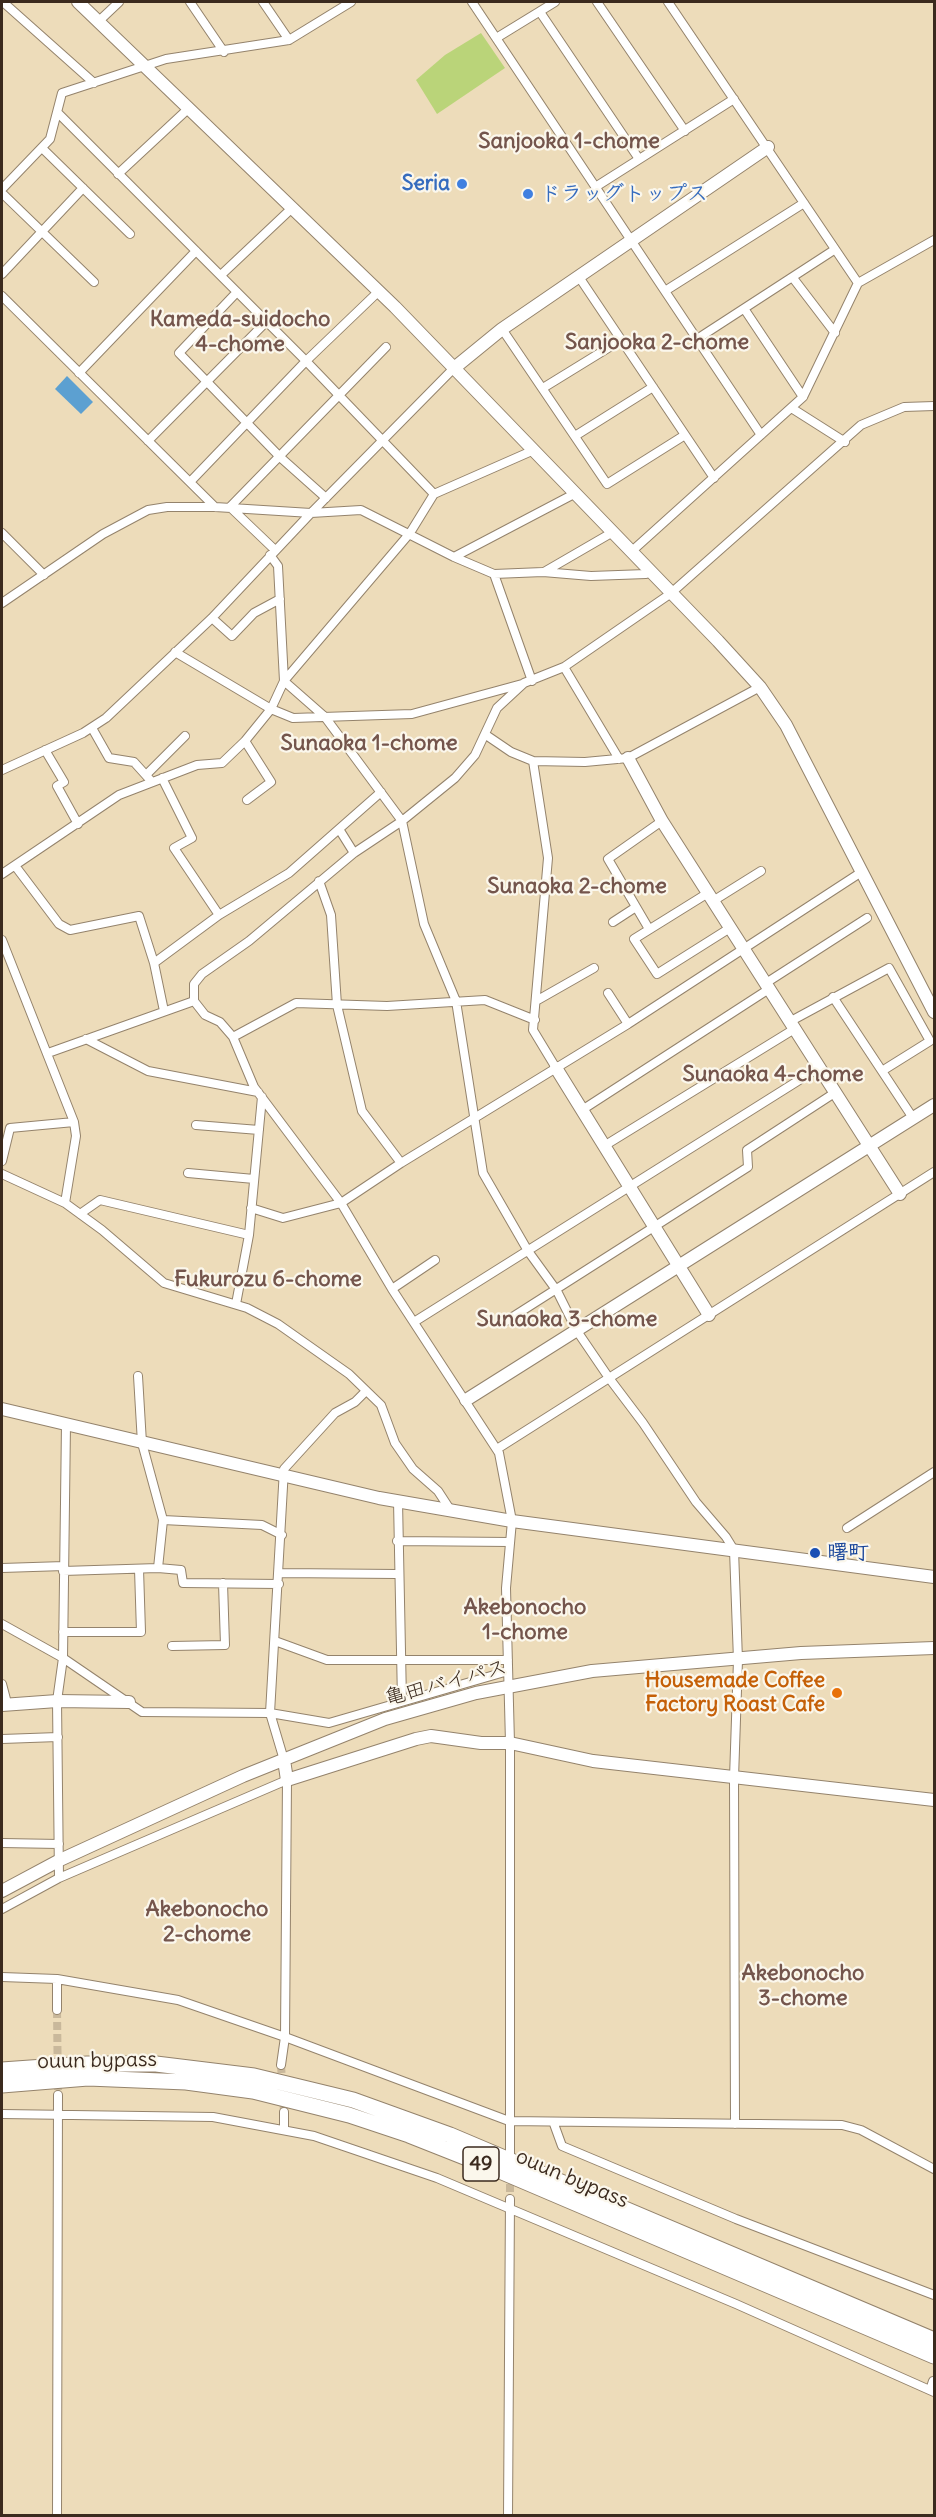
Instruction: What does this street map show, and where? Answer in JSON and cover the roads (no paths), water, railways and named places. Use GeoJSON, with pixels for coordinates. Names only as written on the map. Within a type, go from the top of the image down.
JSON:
{"type":"FeatureCollection","features":[{"type":"Feature","properties":{"kind":"highway","name":"ouun bypass"},"geometry":{"type":"LineString","coordinates":[[2,2070],[87,2064],[156,2064],[254,2076],[353,2100],[450,2135],[934,2340]]}},
{"type":"Feature","properties":{"kind":"highway","name":"ouun bypass"},"geometry":{"type":"LineString","coordinates":[[2,2085],[88,2078],[186,2082],[263,2093],[349,2115],[409,2135],[500,2171],[934,2356]]}},
{"type":"Feature","properties":{"kind":"street"},"geometry":{"type":"LineString","coordinates":[[3,2],[94,83]]}},
{"type":"Feature","properties":{"kind":"street"},"geometry":{"type":"LineString","coordinates":[[78,2],[100,20],[378,292],[632,551],[760,687],[786,725],[860,873],[934,1012]]}},
{"type":"Feature","properties":{"kind":"street"},"geometry":{"type":"LineString","coordinates":[[100,20],[118,2]]}},
{"type":"Feature","properties":{"kind":"street"},"geometry":{"type":"LineString","coordinates":[[190,2],[224,52]]}},
{"type":"Feature","properties":{"kind":"street"},"geometry":{"type":"LineString","coordinates":[[263,2],[289,40]]}},
{"type":"Feature","properties":{"kind":"street"},"geometry":{"type":"LineString","coordinates":[[94,282],[2,191],[50,139],[62,93],[166,59],[224,52],[289,40],[338,5],[351,2]]}},
{"type":"Feature","properties":{"kind":"street"},"geometry":{"type":"LineString","coordinates":[[472,2],[498,37],[597,186],[631,242],[761,435]]}},
{"type":"Feature","properties":{"kind":"street"},"geometry":{"type":"LineString","coordinates":[[498,37],[555,2]]}},
{"type":"Feature","properties":{"kind":"street"},"geometry":{"type":"LineString","coordinates":[[597,2],[685,130]]}},
{"type":"Feature","properties":{"kind":"street"},"geometry":{"type":"LineString","coordinates":[[668,2],[858,283]]}},
{"type":"Feature","properties":{"kind":"street"},"geometry":{"type":"LineString","coordinates":[[540,12],[639,159]]}},
{"type":"Feature","properties":{"kind":"street"},"geometry":{"type":"LineString","coordinates":[[597,186],[734,99]]}},
{"type":"Feature","properties":{"kind":"street"},"geometry":{"type":"LineString","coordinates":[[118,174],[189,108]]}},
{"type":"Feature","properties":{"kind":"street"},"geometry":{"type":"LineString","coordinates":[[58,113],[267,321],[434,494]]}},
{"type":"Feature","properties":{"kind":"street"},"geometry":{"type":"LineString","coordinates":[[2,770],[92,728],[106,718],[212,618],[310,513],[453,369],[502,329],[768,147]]}},
{"type":"Feature","properties":{"kind":"street"},"geometry":{"type":"LineString","coordinates":[[42,148],[130,234]]}},
{"type":"Feature","properties":{"kind":"street"},"geometry":{"type":"LineString","coordinates":[[2,274],[83,188]]}},
{"type":"Feature","properties":{"kind":"street"},"geometry":{"type":"LineString","coordinates":[[665,291],[804,203]]}},
{"type":"Feature","properties":{"kind":"street"},"geometry":{"type":"LineString","coordinates":[[221,275],[291,209]]}},
{"type":"Feature","properties":{"kind":"street"},"geometry":{"type":"LineString","coordinates":[[632,551],[793,409],[803,397],[858,283],[934,240]]}},
{"type":"Feature","properties":{"kind":"street"},"geometry":{"type":"LineString","coordinates":[[697,339],[745,310],[834,250]]}},
{"type":"Feature","properties":{"kind":"street"},"geometry":{"type":"LineString","coordinates":[[79,373],[196,251]]}},
{"type":"Feature","properties":{"kind":"street"},"geometry":{"type":"LineString","coordinates":[[579,277],[714,478]]}},
{"type":"Feature","properties":{"kind":"street"},"geometry":{"type":"LineString","coordinates":[[793,278],[835,333]]}},
{"type":"Feature","properties":{"kind":"street"},"geometry":{"type":"LineString","coordinates":[[237,292],[179,353],[280,457],[326,498]]}},
{"type":"Feature","properties":{"kind":"street"},"geometry":{"type":"LineString","coordinates":[[190,482],[306,361],[378,292]]}},
{"type":"Feature","properties":{"kind":"street"},"geometry":{"type":"LineString","coordinates":[[2,296],[215,507]]}},
{"type":"Feature","properties":{"kind":"street"},"geometry":{"type":"LineString","coordinates":[[745,310],[803,397]]}},
{"type":"Feature","properties":{"kind":"street"},"geometry":{"type":"LineString","coordinates":[[148,441],[267,321]]}},
{"type":"Feature","properties":{"kind":"street"},"geometry":{"type":"LineString","coordinates":[[502,329],[607,484],[685,435]]}},
{"type":"Feature","properties":{"kind":"street"},"geometry":{"type":"LineString","coordinates":[[543,388],[621,340]]}},
{"type":"Feature","properties":{"kind":"street"},"geometry":{"type":"LineString","coordinates":[[231,507],[387,348]]}},
{"type":"Feature","properties":{"kind":"street"},"geometry":{"type":"LineString","coordinates":[[575,436],[653,387]]}},
{"type":"Feature","properties":{"kind":"street"},"geometry":{"type":"LineString","coordinates":[[175,652],[271,709],[293,718],[412,714],[528,682],[564,667],[670,594],[845,442],[861,425],[904,407],[934,406]]}},
{"type":"Feature","properties":{"kind":"street"},"geometry":{"type":"LineString","coordinates":[[793,409],[845,442]]}},
{"type":"Feature","properties":{"kind":"street"},"geometry":{"type":"LineString","coordinates":[[149,779],[162,778],[197,765],[222,763],[245,741],[271,709],[284,681],[410,533],[434,494],[534,450]]}},
{"type":"Feature","properties":{"kind":"street"},"geometry":{"type":"LineString","coordinates":[[454,557],[574,494]]}},
{"type":"Feature","properties":{"kind":"street"},"geometry":{"type":"LineString","coordinates":[[2,603],[103,534],[148,510],[167,507],[231,507],[310,513],[361,510],[454,557],[494,574],[543,572],[591,576],[646,574],[650,571]]}},
{"type":"Feature","properties":{"kind":"street"},"geometry":{"type":"LineString","coordinates":[[231,507],[273,553],[278,566],[284,681],[326,717],[402,821],[424,924],[456,1001],[483,1173],[528,1251],[557,1291],[577,1330],[696,1502],[734,1550],[738,1660],[734,1778],[735,2124]]}},
{"type":"Feature","properties":{"kind":"street"},"geometry":{"type":"LineString","coordinates":[[543,572],[613,532]]}},
{"type":"Feature","properties":{"kind":"street"},"geometry":{"type":"LineString","coordinates":[[2,533],[44,575]]}},
{"type":"Feature","properties":{"kind":"street"},"geometry":{"type":"LineString","coordinates":[[494,574],[528,682]]}},
{"type":"Feature","properties":{"kind":"street"},"geometry":{"type":"LineString","coordinates":[[212,618],[232,636],[254,613],[280,599]]}},
{"type":"Feature","properties":{"kind":"street"},"geometry":{"type":"LineString","coordinates":[[564,667],[743,949],[794,1024],[900,1194]]}},
{"type":"Feature","properties":{"kind":"street"},"geometry":{"type":"LineString","coordinates":[[510,2156],[510,1743],[506,1588],[512,1521],[497,1449],[392,1289],[341,1203],[260,1095],[233,1037],[220,1022],[206,1015],[194,1001],[194,984],[202,974],[249,941],[354,853],[402,821],[455,778],[475,755],[497,708],[528,682]]}},
{"type":"Feature","properties":{"kind":"street"},"geometry":{"type":"LineString","coordinates":[[486,735],[533,761],[585,762],[623,759],[760,687]]}},
{"type":"Feature","properties":{"kind":"street"},"geometry":{"type":"LineString","coordinates":[[92,728],[109,758],[134,762],[149,779]]}},
{"type":"Feature","properties":{"kind":"street"},"geometry":{"type":"LineString","coordinates":[[2,874],[16,867],[119,795],[149,779],[185,736]]}},
{"type":"Feature","properties":{"kind":"street"},"geometry":{"type":"LineString","coordinates":[[245,741],[271,782],[247,800]]}},
{"type":"Feature","properties":{"kind":"street"},"geometry":{"type":"LineString","coordinates":[[45,750],[64,782],[57,786],[78,824]]}},
{"type":"Feature","properties":{"kind":"street"},"geometry":{"type":"LineString","coordinates":[[533,761],[548,858],[533,1030],[709,1315]]}},
{"type":"Feature","properties":{"kind":"street"},"geometry":{"type":"LineString","coordinates":[[162,778],[192,838],[174,848],[219,915]]}},
{"type":"Feature","properties":{"kind":"street"},"geometry":{"type":"LineString","coordinates":[[154,963],[219,915],[289,873],[381,792]]}},
{"type":"Feature","properties":{"kind":"street"},"geometry":{"type":"LineString","coordinates":[[650,929],[608,859],[662,821]]}},
{"type":"Feature","properties":{"kind":"street"},"geometry":{"type":"LineString","coordinates":[[339,829],[354,853]]}},
{"type":"Feature","properties":{"kind":"street"},"geometry":{"type":"LineString","coordinates":[[16,867],[59,924],[70,930],[139,916],[154,963],[164,1011]]}},
{"type":"Feature","properties":{"kind":"street"},"geometry":{"type":"LineString","coordinates":[[730,928],[657,974],[634,939],[761,871]]}},
{"type":"Feature","properties":{"kind":"street"},"geometry":{"type":"LineString","coordinates":[[251,1208],[283,1218],[341,1203],[401,1163],[628,1024],[860,873]]}},
{"type":"Feature","properties":{"kind":"street"},"geometry":{"type":"LineString","coordinates":[[319,881],[331,915],[338,1005],[362,1111],[401,1163]]}},
{"type":"Feature","properties":{"kind":"street"},"geometry":{"type":"LineString","coordinates":[[613,921],[636,907]]}},
{"type":"Feature","properties":{"kind":"street"},"geometry":{"type":"LineString","coordinates":[[582,1110],[867,918]]}},
{"type":"Feature","properties":{"kind":"street"},"geometry":{"type":"LineString","coordinates":[[2,940],[74,1122],[76,1136],[65,1203]]}},
{"type":"Feature","properties":{"kind":"street"},"geometry":{"type":"LineString","coordinates":[[537,1001],[594,968]]}},
{"type":"Feature","properties":{"kind":"street"},"geometry":{"type":"LineString","coordinates":[[604,1146],[833,997],[889,968],[930,1041],[882,1071]]}},
{"type":"Feature","properties":{"kind":"street"},"geometry":{"type":"LineString","coordinates":[[608,993],[628,1024]]}},
{"type":"Feature","properties":{"kind":"street"},"geometry":{"type":"LineString","coordinates":[[833,997],[914,1118]]}},
{"type":"Feature","properties":{"kind":"street"},"geometry":{"type":"LineString","coordinates":[[233,1037],[296,1003],[387,1006],[485,999],[535,1020]]}},
{"type":"Feature","properties":{"kind":"street"},"geometry":{"type":"LineString","coordinates":[[48,1053],[194,1001]]}},
{"type":"Feature","properties":{"kind":"street"},"geometry":{"type":"LineString","coordinates":[[86,1039],[148,1071],[260,1095]]}},
{"type":"Feature","properties":{"kind":"street"},"geometry":{"type":"LineString","coordinates":[[414,1322],[820,1067]]}},
{"type":"Feature","properties":{"kind":"street"},"geometry":{"type":"LineString","coordinates":[[503,1323],[557,1291],[748,1167],[747,1150],[836,1092]]}},
{"type":"Feature","properties":{"kind":"street"},"geometry":{"type":"LineString","coordinates":[[236,1304],[249,1235],[259,1131],[260,1095]]}},
{"type":"Feature","properties":{"kind":"street"},"geometry":{"type":"LineString","coordinates":[[466,1400],[934,1105]]}},
{"type":"Feature","properties":{"kind":"street"},"geometry":{"type":"LineString","coordinates":[[2,1161],[10,1128],[74,1122]]}},
{"type":"Feature","properties":{"kind":"street"},"geometry":{"type":"LineString","coordinates":[[196,1125],[259,1131]]}},
{"type":"Feature","properties":{"kind":"street"},"geometry":{"type":"LineString","coordinates":[[497,1449],[934,1172]]}},
{"type":"Feature","properties":{"kind":"street"},"geometry":{"type":"LineString","coordinates":[[188,1173],[254,1179]]}},
{"type":"Feature","properties":{"kind":"street"},"geometry":{"type":"LineString","coordinates":[[2,1174],[65,1203],[164,1283],[236,1304],[278,1324],[349,1374],[381,1406],[395,1443],[413,1468],[438,1491],[451,1511]]}},
{"type":"Feature","properties":{"kind":"street"},"geometry":{"type":"LineString","coordinates":[[81,1214],[100,1200],[249,1235]]}},
{"type":"Feature","properties":{"kind":"street"},"geometry":{"type":"LineString","coordinates":[[392,1289],[435,1260]]}},
{"type":"Feature","properties":{"kind":"street"},"geometry":{"type":"LineString","coordinates":[[138,1376],[142,1443],[163,1520],[158,1568]]}},
{"type":"Feature","properties":{"kind":"street"},"geometry":{"type":"LineString","coordinates":[[281,2065],[285,2037],[287,1780],[284,1760],[270,1713],[286,1477],[284,1469],[335,1413],[355,1402],[366,1391]]}},
{"type":"Feature","properties":{"kind":"street"},"geometry":{"type":"LineString","coordinates":[[2,1409],[286,1477],[451,1511],[934,1577]]}},
{"type":"Feature","properties":{"kind":"street"},"geometry":{"type":"LineString","coordinates":[[59,1878],[57,1701],[63,1658],[66,1424]]}},
{"type":"Feature","properties":{"kind":"street"},"geometry":{"type":"LineString","coordinates":[[847,1528],[934,1472]]}},
{"type":"Feature","properties":{"kind":"street"},"geometry":{"type":"LineString","coordinates":[[398,1501],[397,1574],[402,1701]]}},
{"type":"Feature","properties":{"kind":"street"},"geometry":{"type":"LineString","coordinates":[[163,1520],[262,1525],[282,1535]]}},
{"type":"Feature","properties":{"kind":"street"},"geometry":{"type":"LineString","coordinates":[[398,1541],[510,1542]]}},
{"type":"Feature","properties":{"kind":"street"},"geometry":{"type":"LineString","coordinates":[[2,1568],[158,1568],[181,1570],[183,1583],[279,1584]]}},
{"type":"Feature","properties":{"kind":"street"},"geometry":{"type":"LineString","coordinates":[[63,1632],[141,1632],[139,1569]]}},
{"type":"Feature","properties":{"kind":"street"},"geometry":{"type":"LineString","coordinates":[[280,1573],[397,1574]]}},
{"type":"Feature","properties":{"kind":"street"},"geometry":{"type":"LineString","coordinates":[[172,1646],[225,1645],[223,1583]]}},
{"type":"Feature","properties":{"kind":"street"},"geometry":{"type":"LineString","coordinates":[[2,1624],[63,1658],[142,1712],[270,1713],[329,1723],[508,1671]]}},
{"type":"Feature","properties":{"kind":"street"},"geometry":{"type":"LineString","coordinates":[[275,1641],[327,1660],[508,1660]]}},
{"type":"Feature","properties":{"kind":"street","name":"亀田バイパス"},"geometry":{"type":"LineString","coordinates":[[2,1890],[60,1860],[284,1760],[385,1719],[509,1686],[592,1671],[801,1653],[934,1648]]}},
{"type":"Feature","properties":{"kind":"street"},"geometry":{"type":"LineString","coordinates":[[2,1684],[4,1704],[57,1701],[129,1702]]}},
{"type":"Feature","properties":{"kind":"street"},"geometry":{"type":"LineString","coordinates":[[2,1910],[59,1878],[287,1780],[431,1736],[481,1743],[510,1743],[593,1761],[934,1800]]}},
{"type":"Feature","properties":{"kind":"street"},"geometry":{"type":"LineString","coordinates":[[2,1738],[58,1737]]}},
{"type":"Feature","properties":{"kind":"street"},"geometry":{"type":"LineString","coordinates":[[2,1843],[59,1844]]}},
{"type":"Feature","properties":{"kind":"street"},"geometry":{"type":"LineString","coordinates":[[2,1977],[57,1979],[177,2000],[285,2037],[509,2121],[554,2124],[842,2125],[861,2130],[934,2169]]}},
{"type":"Feature","properties":{"kind":"street"},"geometry":{"type":"LineString","coordinates":[[57,1979],[57,2010]]}},
{"type":"Feature","properties":{"kind":"street"},"geometry":{"type":"LineString","coordinates":[[57,2516],[58,2095]]}},
{"type":"Feature","properties":{"kind":"street"},"geometry":{"type":"LineString","coordinates":[[284,2112],[284,2129]]}},
{"type":"Feature","properties":{"kind":"street"},"geometry":{"type":"LineString","coordinates":[[2,2114],[213,2117],[284,2129],[355,2149],[437,2178],[933,2388]]}},
{"type":"Feature","properties":{"kind":"street"},"geometry":{"type":"LineString","coordinates":[[554,2124],[562,2146],[736,2219],[934,2295]]}},
{"type":"Feature","properties":{"kind":"street"},"geometry":{"type":"LineString","coordinates":[[507,2516],[510,2199]]}},
{"type":"Feature","properties":{"kind":"water"},"geometry":{"type":"Polygon","coordinates":[[[67,376],[93,402],[81,414],[55,389],[67,376]]]}},
{"type":"Feature","properties":{"kind":"tunnel"},"geometry":{"type":"LineString","coordinates":[[57,2010],[58,2095]]}},
{"type":"Feature","properties":{"kind":"tunnel"},"geometry":{"type":"LineString","coordinates":[[281,2065],[284,2112]]}},
{"type":"Feature","properties":{"kind":"tunnel"},"geometry":{"type":"LineString","coordinates":[[510,2172],[510,2199]]}},
{"type":"Feature","properties":{"kind":"place","name":"Seria"},"geometry":{"type":"Point","coordinates":[462,184]}},
{"type":"Feature","properties":{"kind":"place","name":"ドラッグトップス"},"geometry":{"type":"Point","coordinates":[528,194]}},
{"type":"Feature","properties":{"kind":"place","name":"曙町"},"geometry":{"type":"Point","coordinates":[815,1553]}},
{"type":"Feature","properties":{"kind":"place","name":"Housemade Coffee Factory Roast Cafe"},"geometry":{"type":"Point","coordinates":[837,1693]}},
{"type":"Feature","properties":{"kind":"district","name":"Sanjooka 1-chome"},"geometry":{"type":"Point","coordinates":[569,142]}},
{"type":"Feature","properties":{"kind":"district","name":"Kameda-suidocho 4-chome"},"geometry":{"type":"Point","coordinates":[240,332]}},
{"type":"Feature","properties":{"kind":"district","name":"Sanjooka 2-chome"},"geometry":{"type":"Point","coordinates":[657,343]}},
{"type":"Feature","properties":{"kind":"district","name":"Sunaoka 1-chome"},"geometry":{"type":"Point","coordinates":[369,744]}},
{"type":"Feature","properties":{"kind":"district","name":"Sunaoka 2-chome"},"geometry":{"type":"Point","coordinates":[577,887]}},
{"type":"Feature","properties":{"kind":"district","name":"Sunaoka 4-chome"},"geometry":{"type":"Point","coordinates":[773,1075]}},
{"type":"Feature","properties":{"kind":"district","name":"Fukurozu 6-chome"},"geometry":{"type":"Point","coordinates":[268,1280]}},
{"type":"Feature","properties":{"kind":"district","name":"Sunaoka 3-chome"},"geometry":{"type":"Point","coordinates":[567,1320]}},
{"type":"Feature","properties":{"kind":"district","name":"Akebonocho 1-chome"},"geometry":{"type":"Point","coordinates":[525,1620]}},
{"type":"Feature","properties":{"kind":"district","name":"Akebonocho 2-chome"},"geometry":{"type":"Point","coordinates":[207,1922]}},
{"type":"Feature","properties":{"kind":"district","name":"Akebonocho 3-chome"},"geometry":{"type":"Point","coordinates":[803,1986]}}]}
